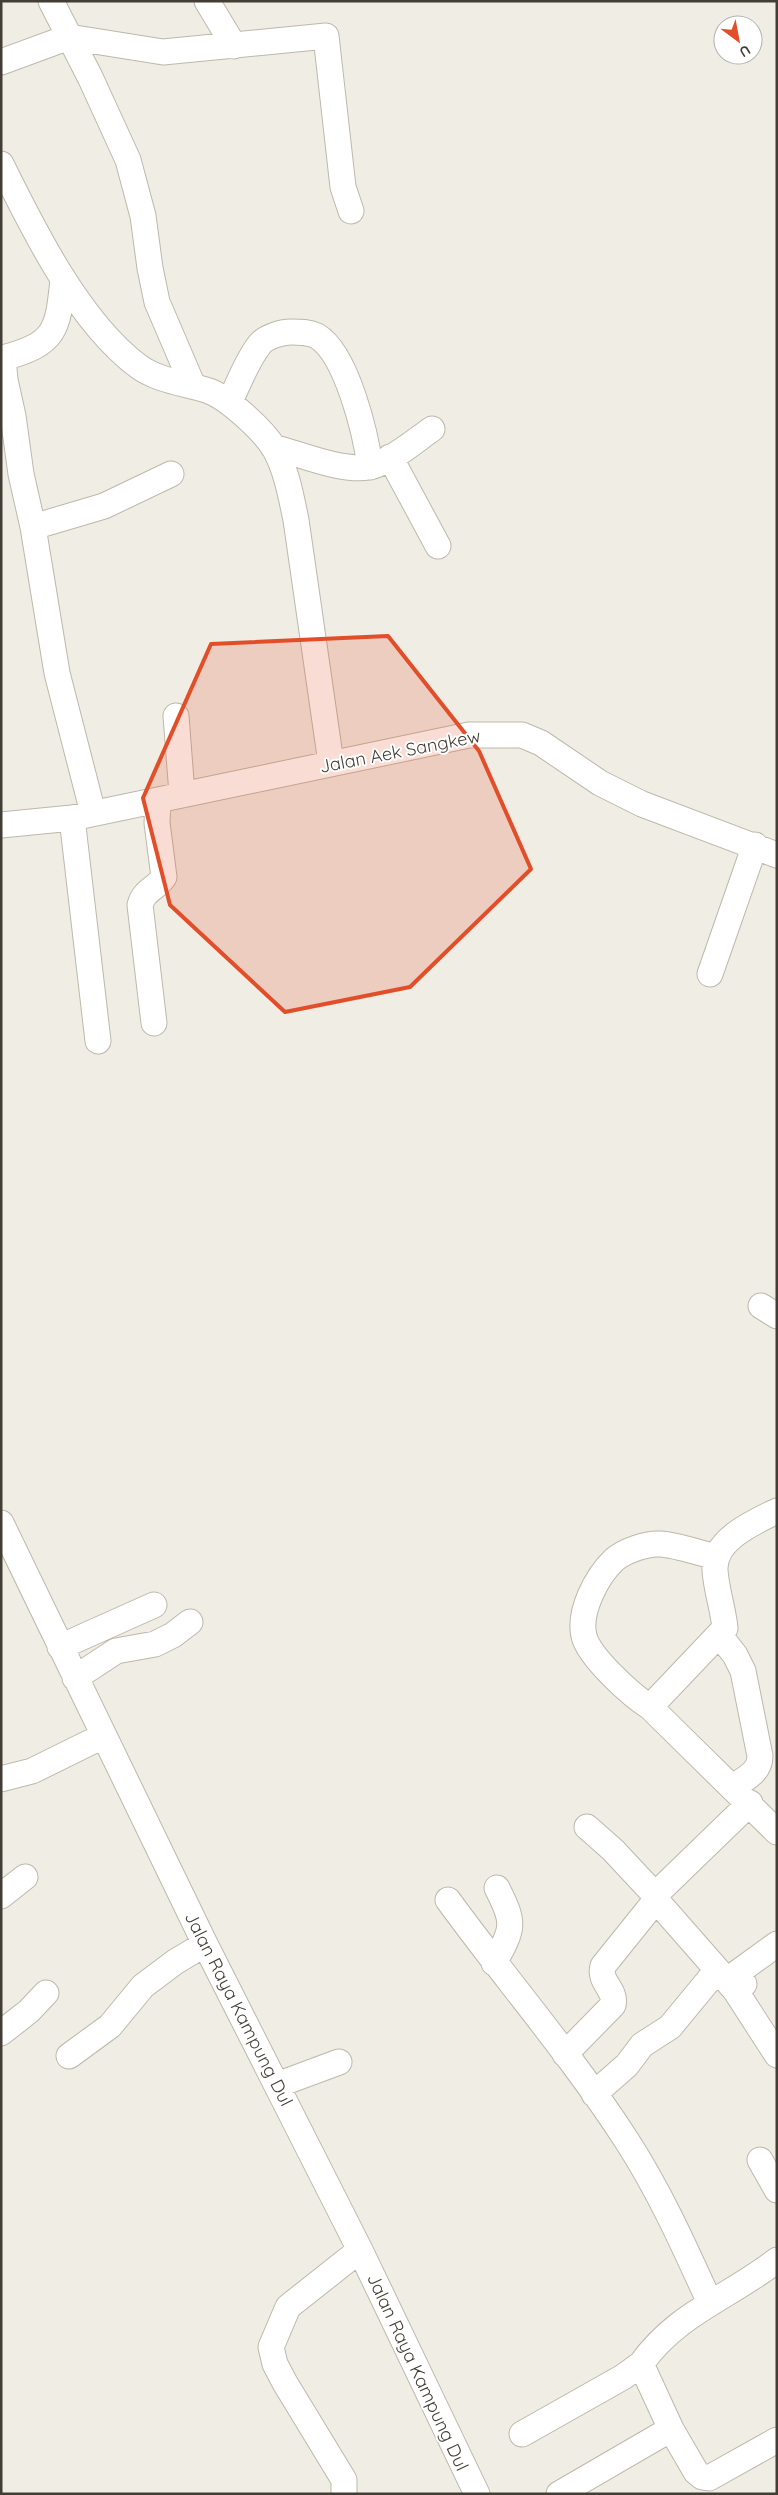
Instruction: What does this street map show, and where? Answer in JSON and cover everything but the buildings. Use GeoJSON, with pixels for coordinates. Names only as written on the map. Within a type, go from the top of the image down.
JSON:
{"type":"FeatureCollection","features":[{"type":"Feature","properties":{"kind":"street"},"geometry":{"type":"LineString","coordinates":[[51,1],[90,78],[128,160],[143,216],[152,283],[157,302],[193,386]]}},
{"type":"Feature","properties":{"kind":"street"},"geometry":{"type":"LineString","coordinates":[[207,1],[234,46]]}},
{"type":"Feature","properties":{"kind":"street"},"geometry":{"type":"LineString","coordinates":[[1,62],[69,37],[163,52],[326,36],[343,187],[351,211]]}},
{"type":"Feature","properties":{"kind":"street"},"geometry":{"type":"LineString","coordinates":[[1,165],[63,279],[94,323],[137,366],[154,376],[213,392],[230,401],[274,447],[290,490],[296,520],[331,763]]}},
{"type":"Feature","properties":{"kind":"street"},"geometry":{"type":"LineString","coordinates":[[63,279],[57,324],[44,342],[26,352],[2,358],[7,418],[33,527],[83,815],[98,1042]]}},
{"type":"Feature","properties":{"kind":"street"},"geometry":{"type":"LineString","coordinates":[[230,401],[260,344],[271,337],[287,332],[303,332],[317,336],[331,350],[348,381],[367,440],[438,546]]}},
{"type":"Feature","properties":{"kind":"street"},"geometry":{"type":"LineString","coordinates":[[274,447],[348,467],[380,462],[432,429]]}},
{"type":"Feature","properties":{"kind":"street"},"geometry":{"type":"LineString","coordinates":[[33,527],[104,506],[171,474]]}},
{"type":"Feature","properties":{"kind":"street"},"geometry":{"type":"LineString","coordinates":[[176,716],[182,794]]}},
{"type":"Feature","properties":{"kind":"street","name":"Jalan Aek Sangkew"},"geometry":{"type":"LineString","coordinates":[[1,824],[83,815],[469,735],[522,735],[541,743],[600,783],[642,804],[766,850]]}},
{"type":"Feature","properties":{"kind":"street"},"geometry":{"type":"LineString","coordinates":[[154,1023],[140,905],[142,896],[150,888],[158,885],[164,877],[157,824],[158,800]]}},
{"type":"Feature","properties":{"kind":"street"},"geometry":{"type":"LineString","coordinates":[[710,974],[766,850]]}},
{"type":"Feature","properties":{"kind":"street"},"geometry":{"type":"LineString","coordinates":[[650,1707],[676,1678],[720,1636],[725,1628],[714,1568],[716,1557],[723,1546],[746,1528],[777,1511]]}},
{"type":"Feature","properties":{"kind":"street","name":"Jalan Raya Kampung Dul"},"geometry":{"type":"LineString","coordinates":[[1,1523],[205,1944],[277,2085],[316,2167],[360,2250],[477,2494]]}},
{"type":"Feature","properties":{"kind":"street"},"geometry":{"type":"LineString","coordinates":[[716,1557],[659,1544],[630,1551],[615,1560],[586,1603],[583,1616],[584,1636],[592,1651],[634,1697],[650,1707],[681,1740],[742,1795],[777,1832]]}},
{"type":"Feature","properties":{"kind":"street"},"geometry":{"type":"LineString","coordinates":[[60,1647],[154,1605]]}},
{"type":"Feature","properties":{"kind":"street"},"geometry":{"type":"LineString","coordinates":[[75,1678],[116,1651],[155,1644],[173,1635],[190,1622]]}},
{"type":"Feature","properties":{"kind":"street"},"geometry":{"type":"LineString","coordinates":[[565,2054],[613,2006],[613,1993],[602,1978],[603,1966],[656,1898],[742,1795],[760,1765],[760,1756],[743,1671],[735,1655],[720,1636]]}},
{"type":"Feature","properties":{"kind":"street"},"geometry":{"type":"LineString","coordinates":[[1,1779],[32,1771],[103,1736]]}},
{"type":"Feature","properties":{"kind":"street"},"geometry":{"type":"LineString","coordinates":[[587,1827],[612,1850],[656,1898],[735,1990],[777,2055]]}},
{"type":"Feature","properties":{"kind":"street"},"geometry":{"type":"LineString","coordinates":[[1,1896],[25,1877]]}},
{"type":"Feature","properties":{"kind":"street"},"geometry":{"type":"LineString","coordinates":[[494,1963],[511,1928],[510,1914],[497,1888]]}},
{"type":"Feature","properties":{"kind":"street"},"geometry":{"type":"LineString","coordinates":[[448,1900],[565,2054],[627,2142],[652,2184],[710,2303]]}},
{"type":"Feature","properties":{"kind":"street"},"geometry":{"type":"LineString","coordinates":[[69,2056],[110,2026],[143,1986],[175,1962],[205,1944]]}},
{"type":"Feature","properties":{"kind":"street"},"geometry":{"type":"LineString","coordinates":[[735,1990],[744,1984],[737,1973],[777,1944]]}},
{"type":"Feature","properties":{"kind":"street"},"geometry":{"type":"LineString","coordinates":[[594,2094],[627,2065],[632,2055],[642,2045],[670,2027],[717,1970]]}},
{"type":"Feature","properties":{"kind":"street"},"geometry":{"type":"LineString","coordinates":[[1,2033],[29,2011],[46,1993]]}},
{"type":"Feature","properties":{"kind":"street"},"geometry":{"type":"LineString","coordinates":[[277,2085],[339,2062]]}},
{"type":"Feature","properties":{"kind":"street"},"geometry":{"type":"LineString","coordinates":[[760,2160],[777,2190]]}},
{"type":"Feature","properties":{"kind":"street"},"geometry":{"type":"LineString","coordinates":[[344,2494],[344,2480],[285,2383],[275,2364],[271,2347],[288,2307],[360,2250]]}},
{"type":"Feature","properties":{"kind":"street"},"geometry":{"type":"LineString","coordinates":[[522,2434],[623,2377],[641,2364],[655,2343],[677,2324],[777,2260]]}},
{"type":"Feature","properties":{"kind":"street"},"geometry":{"type":"LineString","coordinates":[[641,2364],[671,2428],[696,2472],[702,2477],[709,2478],[777,2440]]}},
{"type":"Feature","properties":{"kind":"street"},"geometry":{"type":"LineString","coordinates":[[559,2494],[671,2428]]}},
{"type":"Feature","properties":{"kind":"highlighted area"},"geometry":{"type":"Polygon","coordinates":[[[388,636],[479,751],[531,869],[410,987],[285,1012],[170,905],[143,798],[211,644],[388,636]]]}}]}
